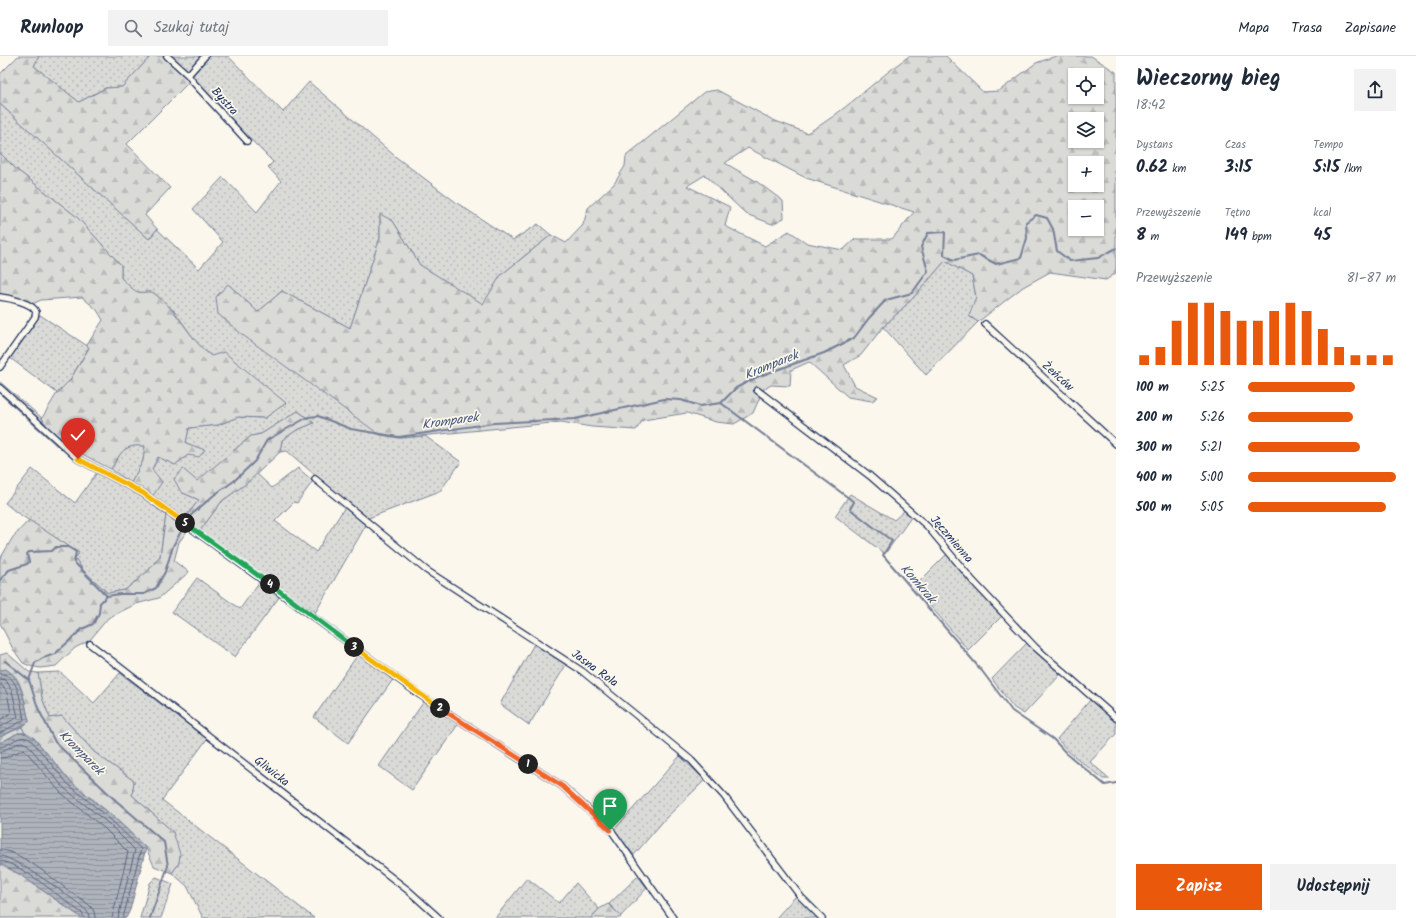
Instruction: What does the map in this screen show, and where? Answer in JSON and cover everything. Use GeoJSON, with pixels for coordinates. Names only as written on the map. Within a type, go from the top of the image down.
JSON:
{"type":"FeatureCollection","features":[{"type":"Feature","properties":{"kind":"street","name":"Bystra"},"geometry":{"type":"LineString","coordinates":[[167,56],[188,75],[247,141]]}},
{"type":"Feature","properties":{"kind":"street"},"geometry":{"type":"LineString","coordinates":[[188,75],[205,56]]}},
{"type":"Feature","properties":{"kind":"street"},"geometry":{"type":"LineString","coordinates":[[0,298],[29,305],[35,308],[36,312],[31,323],[0,367]]}},
{"type":"Feature","properties":{"kind":"street","name":"Żeńców"},"geometry":{"type":"LineString","coordinates":[[985,324],[1116,444]]}},
{"type":"Feature","properties":{"kind":"street"},"geometry":{"type":"LineString","coordinates":[[0,388],[78,459],[143,493],[420,695],[562,786],[610,830],[673,918]]}},
{"type":"Feature","properties":{"kind":"street","name":"Jęczmienna"},"geometry":{"type":"LineString","coordinates":[[757,390],[870,476],[927,526],[973,581],[1035,647],[1116,718]]}},
{"type":"Feature","properties":{"kind":"street","name":"Jasna Rola"},"geometry":{"type":"LineString","coordinates":[[315,479],[426,570],[582,671],[691,760],[724,796],[801,897],[822,918]]}},
{"type":"Feature","properties":{"kind":"street","name":"Gliwicka"},"geometry":{"type":"LineString","coordinates":[[90,644],[409,891],[439,918]]}},
{"type":"Feature","properties":{"kind":"green space"},"geometry":{"type":"Polygon","coordinates":[[[18,56],[39,56],[34,66],[79,102],[106,88],[122,87],[151,56],[163,56],[189,80],[188,83],[127,144],[170,188],[145,215],[157,229],[149,239],[0,104],[0,74],[18,56]]]}},
{"type":"Feature","properties":{"kind":"green space"},"geometry":{"type":"Polygon","coordinates":[[[39,56],[151,56],[122,87],[105,88],[79,102],[34,66],[39,56]]]}},
{"type":"Feature","properties":{"kind":"green space"},"geometry":{"type":"Polygon","coordinates":[[[171,56],[203,56],[188,71],[171,56]]]}},
{"type":"Feature","properties":{"kind":"green space"},"geometry":{"type":"Polygon","coordinates":[[[207,56],[228,56],[283,112],[309,82],[396,157],[457,203],[513,240],[538,224],[551,235],[501,275],[483,305],[420,265],[393,221],[380,215],[380,238],[350,328],[282,291],[258,312],[228,284],[216,297],[400,438],[425,436],[461,462],[440,491],[366,519],[287,451],[280,452],[282,440],[297,430],[314,423],[298,411],[261,434],[251,436],[197,482],[183,469],[181,492],[199,500],[183,520],[152,497],[152,469],[159,457],[175,465],[188,455],[204,450],[186,443],[189,428],[218,425],[238,417],[265,418],[286,403],[211,356],[200,347],[174,311],[154,293],[136,292],[121,278],[121,265],[77,217],[16,169],[0,153],[0,104],[149,239],[157,229],[199,269],[223,242],[193,209],[223,177],[257,212],[281,181],[268,167],[273,162],[194,82],[192,74],[207,56]]]}},
{"type":"Feature","properties":{"kind":"green space"},"geometry":{"type":"Polygon","coordinates":[[[909,56],[946,56],[983,92],[999,91],[1036,63],[1056,56],[1091,56],[1116,72],[1116,273],[1106,280],[1050,272],[1023,287],[978,322],[969,316],[976,297],[972,276],[945,261],[913,298],[883,327],[861,355],[844,365],[855,386],[878,397],[872,401],[848,397],[809,362],[791,370],[790,386],[771,385],[763,390],[753,413],[734,424],[716,422],[687,413],[643,420],[636,430],[592,427],[561,422],[400,438],[380,435],[244,336],[218,314],[216,297],[228,284],[258,312],[282,291],[350,328],[380,238],[380,214],[393,221],[420,265],[483,304],[501,275],[551,235],[566,243],[583,225],[588,208],[614,184],[625,166],[626,156],[704,92],[717,90],[773,120],[807,133],[820,126],[909,56]],[[748,148],[725,163],[756,181],[783,201],[784,218],[772,224],[746,214],[705,175],[687,186],[730,207],[725,226],[765,246],[789,231],[807,243],[843,250],[855,239],[892,239],[914,212],[806,178],[748,148]]]}},
{"type":"Feature","properties":{"kind":"green space"},"geometry":{"type":"Polygon","coordinates":[[[0,153],[16,169],[77,217],[121,265],[121,278],[131,288],[138,292],[151,292],[155,294],[171,308],[196,342],[211,356],[224,352],[286,403],[265,418],[238,417],[218,425],[189,428],[186,443],[205,450],[199,457],[188,455],[175,465],[158,457],[152,469],[162,482],[152,497],[131,483],[143,461],[145,446],[132,446],[124,450],[111,469],[62,441],[47,426],[42,418],[57,393],[70,380],[89,348],[87,345],[103,320],[97,310],[82,297],[41,300],[30,305],[0,296],[0,153]]]}},
{"type":"Feature","properties":{"kind":"green space"},"geometry":{"type":"Polygon","coordinates":[[[945,261],[972,276],[976,297],[969,316],[978,322],[926,375],[883,327],[913,298],[945,261]]]}},
{"type":"Feature","properties":{"kind":"green space"},"geometry":{"type":"Polygon","coordinates":[[[40,315],[89,347],[70,380],[57,393],[10,358],[40,315]]]}},
{"type":"Feature","properties":{"kind":"green space"},"geometry":{"type":"Polygon","coordinates":[[[0,382],[42,418],[46,427],[0,386],[0,382]]]}},
{"type":"Feature","properties":{"kind":"green space"},"geometry":{"type":"Polygon","coordinates":[[[3,394],[57,443],[57,446],[1,395],[3,394]]]}},
{"type":"Feature","properties":{"kind":"green space"},"geometry":{"type":"Polygon","coordinates":[[[298,411],[314,423],[297,430],[282,440],[280,452],[247,483],[222,501],[199,532],[183,520],[199,500],[181,492],[174,479],[183,469],[197,481],[251,436],[261,434],[298,411]]]}},
{"type":"Feature","properties":{"kind":"green space"},"geometry":{"type":"Polygon","coordinates":[[[133,445],[145,446],[143,461],[131,483],[111,469],[122,451],[133,445]]]}},
{"type":"Feature","properties":{"kind":"green space"},"geometry":{"type":"Polygon","coordinates":[[[298,468],[313,481],[297,503],[294,502],[275,521],[316,552],[345,507],[366,525],[315,613],[199,532],[222,501],[247,483],[256,473],[272,488],[298,468]]]}},
{"type":"Feature","properties":{"kind":"green space"},"geometry":{"type":"Polygon","coordinates":[[[32,469],[75,503],[98,471],[142,497],[166,515],[160,556],[148,571],[125,590],[108,593],[83,570],[75,558],[79,553],[16,512],[5,503],[32,469]]]}},
{"type":"Feature","properties":{"kind":"green space"},"geometry":{"type":"Polygon","coordinates":[[[850,494],[894,520],[905,510],[912,516],[885,554],[835,516],[850,494]]]}},
{"type":"Feature","properties":{"kind":"green space"},"geometry":{"type":"Polygon","coordinates":[[[166,515],[188,530],[179,542],[174,561],[189,572],[159,598],[136,604],[108,618],[90,640],[75,648],[56,666],[40,668],[23,663],[13,649],[0,623],[0,559],[13,537],[29,520],[79,553],[75,558],[83,570],[108,593],[125,590],[148,571],[160,557],[166,515]]]}},
{"type":"Feature","properties":{"kind":"green space"},"geometry":{"type":"Polygon","coordinates":[[[947,554],[971,584],[1002,616],[968,650],[914,587],[947,554]]]}},
{"type":"Feature","properties":{"kind":"green space"},"geometry":{"type":"Polygon","coordinates":[[[197,578],[240,609],[260,581],[280,596],[235,657],[172,612],[197,578]]]}},
{"type":"Feature","properties":{"kind":"green space"},"geometry":{"type":"Polygon","coordinates":[[[1027,643],[1061,674],[1024,714],[1014,708],[992,679],[1027,643]]]}},
{"type":"Feature","properties":{"kind":"green space"},"geometry":{"type":"Polygon","coordinates":[[[534,644],[566,665],[529,725],[500,704],[534,644]]]}},
{"type":"Feature","properties":{"kind":"green space"},"geometry":{"type":"Polygon","coordinates":[[[7,653],[29,672],[38,673],[42,698],[50,718],[62,716],[94,752],[134,781],[132,795],[173,832],[180,854],[179,863],[172,873],[154,866],[146,848],[115,818],[70,781],[34,738],[25,733],[22,727],[29,721],[21,688],[14,675],[8,671],[0,670],[0,655],[7,653]]]}},
{"type":"Feature","properties":{"kind":"green space"},"geometry":{"type":"Polygon","coordinates":[[[359,653],[394,678],[348,743],[314,717],[359,653]]]}},
{"type":"Feature","properties":{"kind":"green space"},"geometry":{"type":"Polygon","coordinates":[[[60,672],[94,703],[120,673],[207,739],[162,800],[314,918],[203,918],[187,886],[172,873],[179,863],[173,832],[132,795],[134,781],[94,752],[62,716],[50,718],[42,698],[38,673],[60,672]]]}},
{"type":"Feature","properties":{"kind":"green space"},"geometry":{"type":"Polygon","coordinates":[[[1091,699],[1116,722],[1116,734],[1090,762],[1110,779],[1103,779],[1069,752],[1057,739],[1091,699]]]}},
{"type":"Feature","properties":{"kind":"green space"},"geometry":{"type":"Polygon","coordinates":[[[425,700],[459,723],[412,790],[379,766],[425,700]]]}},
{"type":"Feature","properties":{"kind":"green space"},"geometry":{"type":"Polygon","coordinates":[[[22,727],[25,733],[18,733],[0,743],[0,737],[22,727]]]}},
{"type":"Feature","properties":{"kind":"green space"},"geometry":{"type":"Polygon","coordinates":[[[680,756],[705,780],[666,818],[634,855],[614,830],[680,756]]]}},
{"type":"Feature","properties":{"kind":"green space"},"geometry":{"type":"Polygon","coordinates":[[[0,864],[19,874],[82,918],[0,918],[0,864]]]}},
{"type":"Feature","properties":{"kind":"green space"},"geometry":{"type":"Polygon","coordinates":[[[638,876],[647,888],[621,916],[609,904],[638,876]]]}},
{"type":"Feature","properties":{"kind":"green space"},"geometry":{"type":"Polygon","coordinates":[[[156,877],[173,884],[161,918],[140,918],[150,883],[156,877]]]}},
{"type":"Feature","properties":{"kind":"green space"},"geometry":{"type":"Polygon","coordinates":[[[527,878],[559,903],[576,883],[599,909],[591,918],[495,918],[527,878]]]}},
{"type":"Feature","properties":{"kind":"green space"},"geometry":{"type":"Polygon","coordinates":[[[796,896],[817,918],[776,918],[796,896]]]}},
{"type":"Feature","properties":{"kind":"green space"},"geometry":{"type":"Polygon","coordinates":[[[608,904],[621,916],[620,918],[591,918],[599,909],[608,904]]]}},
{"type":"Feature","properties":{"kind":"water"},"geometry":{"type":"Polygon","coordinates":[[[6,669],[16,679],[22,692],[29,721],[0,737],[0,670],[6,669]]]}},
{"type":"Feature","properties":{"kind":"water"},"geometry":{"type":"Polygon","coordinates":[[[18,733],[25,733],[34,738],[70,781],[115,818],[146,848],[130,910],[126,918],[82,918],[19,874],[0,864],[0,743],[18,733]]]}},
{"type":"Feature","properties":{"kind":"waterway","name":"Kromparek"},"geometry":{"type":"LineString","coordinates":[[150,918],[168,866],[164,842],[113,798],[55,742],[38,708],[29,680],[35,663],[43,658],[55,654],[82,629],[93,624],[99,613],[100,603],[107,596],[120,594],[144,594],[156,588],[165,572],[173,546],[189,517],[214,495],[234,481],[255,461],[267,440],[308,417],[318,416],[351,429],[399,437],[494,423],[575,419],[664,399],[681,400],[700,406],[721,403],[736,388],[757,377],[824,353],[854,338],[869,318],[886,300],[912,293],[928,271],[921,247],[928,233],[945,232],[944,255],[954,260],[979,255],[996,264],[1021,258],[1027,238],[1026,222],[1036,215],[1047,218],[1053,229],[1057,251],[1070,261],[1098,258],[1116,248]]}},
{"type":"Feature","properties":{"kind":"waterway","name":"Komkrak"},"geometry":{"type":"LineString","coordinates":[[721,403],[854,502],[850,509],[892,541],[883,555],[982,671],[1012,711],[1053,739],[1066,753],[1105,785],[1116,783]]}},
{"type":"Feature","properties":{"kind":"waterway"},"geometry":{"type":"LineString","coordinates":[[0,580],[9,570],[27,564],[29,562],[27,554],[29,552],[52,551],[56,547],[68,547],[76,552],[74,562],[107,596]]}},
{"type":"Feature","properties":{"kind":"waterway"},"geometry":{"type":"LineString","coordinates":[[5,661],[29,680]]}},
{"type":"Feature","properties":{"kind":"route"},"geometry":{"type":"LineString","coordinates":[[78,459],[143,493],[200,535],[226,552],[420,695],[562,786],[610,830]]}}]}
